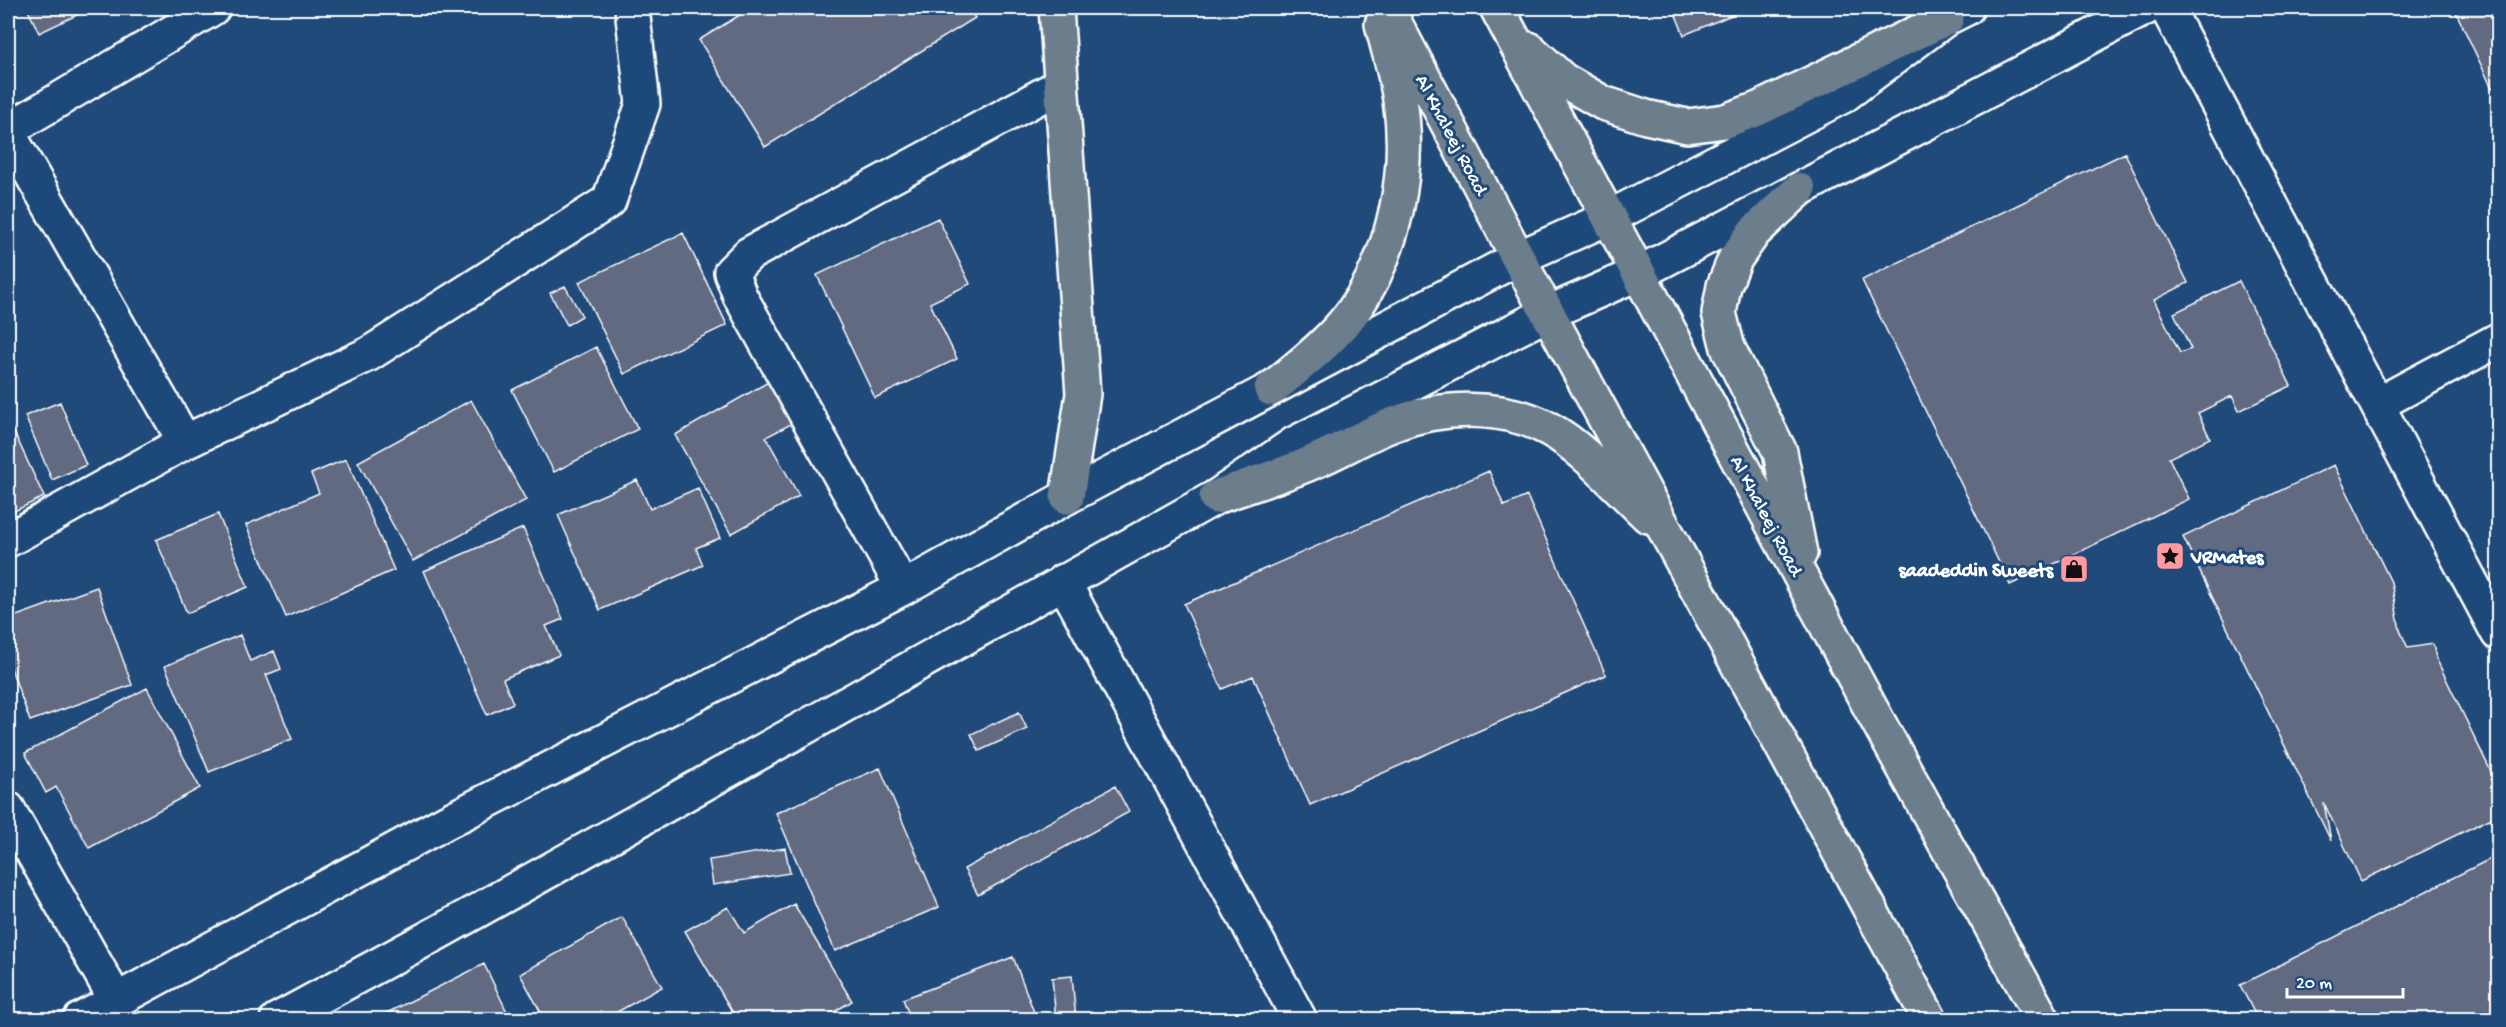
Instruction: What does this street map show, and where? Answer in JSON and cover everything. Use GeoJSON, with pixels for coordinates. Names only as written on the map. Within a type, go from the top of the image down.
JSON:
{"type":"FeatureCollection","features":[{"type":"Feature","properties":{"kind":"main road"},"geometry":{"type":"LineString","coordinates":[[1056,8],[1083,394],[1066,497]]}},
{"type":"Feature","properties":{"kind":"main road"},"geometry":{"type":"LineString","coordinates":[[1271,389],[1321,347],[1354,310],[1379,263],[1395,215],[1404,160],[1400,100],[1378,8]]}},
{"type":"Feature","properties":{"kind":"main road","name":"Al Khaleej Road"},"geometry":{"type":"LineString","coordinates":[[1387,8],[1518,258],[1930,1020]]}},
{"type":"Feature","properties":{"kind":"main road"},"geometry":{"type":"LineString","coordinates":[[1504,21],[1563,80],[1603,104],[1687,126],[1725,121],[1758,109],[1957,13]]}},
{"type":"Feature","properties":{"kind":"main road","name":"Al Khaleej Road"},"geometry":{"type":"LineString","coordinates":[[1504,21],[1806,587],[2043,1020]]}},
{"type":"Feature","properties":{"kind":"main road"},"geometry":{"type":"LineString","coordinates":[[1798,190],[1754,232],[1734,259],[1724,286],[1719,313],[1728,348],[1780,452],[1806,587]]}},
{"type":"Feature","properties":{"kind":"main road"},"geometry":{"type":"LineString","coordinates":[[1216,497],[1313,462],[1394,424],[1432,413],[1479,411],[1514,416],[1549,429],[1581,453],[1669,536]]}},
{"type":"Feature","properties":{"kind":"street"},"geometry":{"type":"LineString","coordinates":[[185,442],[8,132],[213,8]]}},
{"type":"Feature","properties":{"kind":"street"},"geometry":{"type":"LineString","coordinates":[[8,540],[185,442],[369,354],[609,201],[643,104],[632,8]]}},
{"type":"Feature","properties":{"kind":"street"},"geometry":{"type":"LineString","coordinates":[[278,1020],[1216,497],[1294,444],[1548,313],[1639,273],[2146,8]]}},
{"type":"Feature","properties":{"kind":"street"},"geometry":{"type":"LineString","coordinates":[[2167,8],[2499,633]]}},
{"type":"Feature","properties":{"kind":"street"},"geometry":{"type":"LineString","coordinates":[[80,1020],[446,822],[903,588],[1066,497],[1518,258],[1610,217],[1843,96],[1957,13]]}},
{"type":"Feature","properties":{"kind":"street"},"geometry":{"type":"LineString","coordinates":[[903,588],[740,296],[731,272],[749,254],[1061,86]]}},
{"type":"Feature","properties":{"kind":"street"},"geometry":{"type":"LineString","coordinates":[[2378,404],[2499,340]]}},
{"type":"Feature","properties":{"kind":"street"},"geometry":{"type":"LineString","coordinates":[[1063,581],[1300,1020]]}},
{"type":"Feature","properties":{"kind":"street"},"geometry":{"type":"LineString","coordinates":[[8,809],[116,1000]]}},
{"type":"Feature","properties":{"kind":"building"},"geometry":{"type":"Polygon","coordinates":[[[27,8],[76,8],[79,14],[39,33],[27,8]]]}},
{"type":"Feature","properties":{"kind":"building"},"geometry":{"type":"Polygon","coordinates":[[[751,8],[969,8],[975,18],[765,147],[699,40],[751,8]]]}},
{"type":"Feature","properties":{"kind":"building"},"geometry":{"type":"Polygon","coordinates":[[[1673,8],[1748,8],[1684,35],[1673,8]]]}},
{"type":"Feature","properties":{"kind":"building"},"geometry":{"type":"Polygon","coordinates":[[[2454,8],[2498,8],[2498,85],[2492,88],[2454,8]]]}},
{"type":"Feature","properties":{"kind":"building"},"geometry":{"type":"Polygon","coordinates":[[[2125,153],[2188,283],[2154,300],[2180,353],[2191,349],[2174,313],[2239,281],[2291,386],[2239,411],[2232,396],[2198,413],[2210,438],[2169,458],[2189,499],[2010,585],[1862,280],[2125,153]]]}},
{"type":"Feature","properties":{"kind":"building"},"geometry":{"type":"Polygon","coordinates":[[[938,218],[970,284],[930,303],[957,359],[875,398],[817,275],[938,218]]]}},
{"type":"Feature","properties":{"kind":"building"},"geometry":{"type":"Polygon","coordinates":[[[683,233],[727,325],[624,374],[579,282],[683,233]]]}},
{"type":"Feature","properties":{"kind":"building"},"geometry":{"type":"Polygon","coordinates":[[[565,286],[582,316],[567,325],[550,293],[565,286]]]}},
{"type":"Feature","properties":{"kind":"building"},"geometry":{"type":"Polygon","coordinates":[[[596,347],[638,429],[554,472],[512,390],[596,347]]]}},
{"type":"Feature","properties":{"kind":"building"},"geometry":{"type":"Polygon","coordinates":[[[770,381],[793,423],[766,437],[799,496],[731,534],[675,435],[770,381]]]}},
{"type":"Feature","properties":{"kind":"building"},"geometry":{"type":"Polygon","coordinates":[[[471,400],[526,500],[413,561],[358,462],[471,400]]]}},
{"type":"Feature","properties":{"kind":"building"},"geometry":{"type":"Polygon","coordinates":[[[60,402],[86,465],[52,480],[25,416],[60,402]]]}},
{"type":"Feature","properties":{"kind":"building"},"geometry":{"type":"Polygon","coordinates":[[[8,419],[44,497],[8,514],[8,419]]]}},
{"type":"Feature","properties":{"kind":"building"},"geometry":{"type":"Polygon","coordinates":[[[346,459],[394,570],[286,617],[246,525],[319,493],[311,474],[346,459]]]}},
{"type":"Feature","properties":{"kind":"building"},"geometry":{"type":"Polygon","coordinates":[[[2334,465],[2391,582],[2400,630],[2408,648],[2433,644],[2436,658],[2498,786],[2498,815],[2361,881],[2324,803],[2331,841],[2183,537],[2334,465]]]}},
{"type":"Feature","properties":{"kind":"building"},"geometry":{"type":"Polygon","coordinates":[[[1489,471],[1504,506],[1527,496],[1606,675],[1310,805],[1253,676],[1222,689],[1184,604],[1489,471]]]}},
{"type":"Feature","properties":{"kind":"building"},"geometry":{"type":"Polygon","coordinates":[[[637,480],[650,509],[698,488],[720,538],[696,548],[703,565],[600,610],[558,515],[637,480]]]}},
{"type":"Feature","properties":{"kind":"building"},"geometry":{"type":"Polygon","coordinates":[[[218,514],[248,587],[187,613],[156,540],[218,514]]]}},
{"type":"Feature","properties":{"kind":"building"},"geometry":{"type":"Polygon","coordinates":[[[523,528],[563,619],[546,626],[559,655],[503,679],[513,703],[487,715],[424,571],[523,528]]]}},
{"type":"Feature","properties":{"kind":"building"},"geometry":{"type":"Polygon","coordinates":[[[97,587],[132,685],[30,721],[8,660],[8,619],[97,587]]]}},
{"type":"Feature","properties":{"kind":"building"},"geometry":{"type":"Polygon","coordinates":[[[240,635],[250,661],[274,651],[281,669],[266,675],[292,739],[209,772],[165,666],[240,635]]]}},
{"type":"Feature","properties":{"kind":"building"},"geometry":{"type":"Polygon","coordinates":[[[147,688],[200,788],[89,848],[56,787],[46,793],[25,753],[147,688]]]}},
{"type":"Feature","properties":{"kind":"building"},"geometry":{"type":"Polygon","coordinates":[[[1019,712],[1027,729],[979,751],[971,734],[1019,712]]]}},
{"type":"Feature","properties":{"kind":"building"},"geometry":{"type":"Polygon","coordinates":[[[880,768],[939,907],[835,951],[776,813],[880,768]]]}},
{"type":"Feature","properties":{"kind":"building"},"geometry":{"type":"Polygon","coordinates":[[[1115,786],[1129,812],[978,895],[964,869],[1115,786]]]}},
{"type":"Feature","properties":{"kind":"building"},"geometry":{"type":"Polygon","coordinates":[[[785,848],[790,873],[713,885],[709,860],[785,848]]]}},
{"type":"Feature","properties":{"kind":"building"},"geometry":{"type":"Polygon","coordinates":[[[2498,855],[2498,1020],[2258,1020],[2240,985],[2498,855]]]}},
{"type":"Feature","properties":{"kind":"building"},"geometry":{"type":"Polygon","coordinates":[[[794,904],[852,1001],[821,1020],[737,1020],[685,931],[728,907],[744,933],[794,904]]]}},
{"type":"Feature","properties":{"kind":"building"},"geometry":{"type":"Polygon","coordinates":[[[622,917],[662,987],[603,1020],[545,1020],[520,974],[622,917]]]}},
{"type":"Feature","properties":{"kind":"building"},"geometry":{"type":"Polygon","coordinates":[[[8,943],[15,958],[8,961],[8,943]]]}},
{"type":"Feature","properties":{"kind":"building"},"geometry":{"type":"Polygon","coordinates":[[[1013,957],[1037,1020],[911,1020],[903,999],[1013,957]]]}},
{"type":"Feature","properties":{"kind":"building"},"geometry":{"type":"Polygon","coordinates":[[[484,964],[511,1020],[373,1020],[484,964]]]}},
{"type":"Feature","properties":{"kind":"building"},"geometry":{"type":"Polygon","coordinates":[[[1072,976],[1076,1020],[1056,1020],[1052,978],[1072,976]]]}},
{"type":"Feature","properties":{"kind":"place","name":"VRMates"},"geometry":{"type":"Point","coordinates":[2170,556]}},
{"type":"Feature","properties":{"kind":"place","name":"saadeddin Sweets"},"geometry":{"type":"Point","coordinates":[2074,569]}}]}
